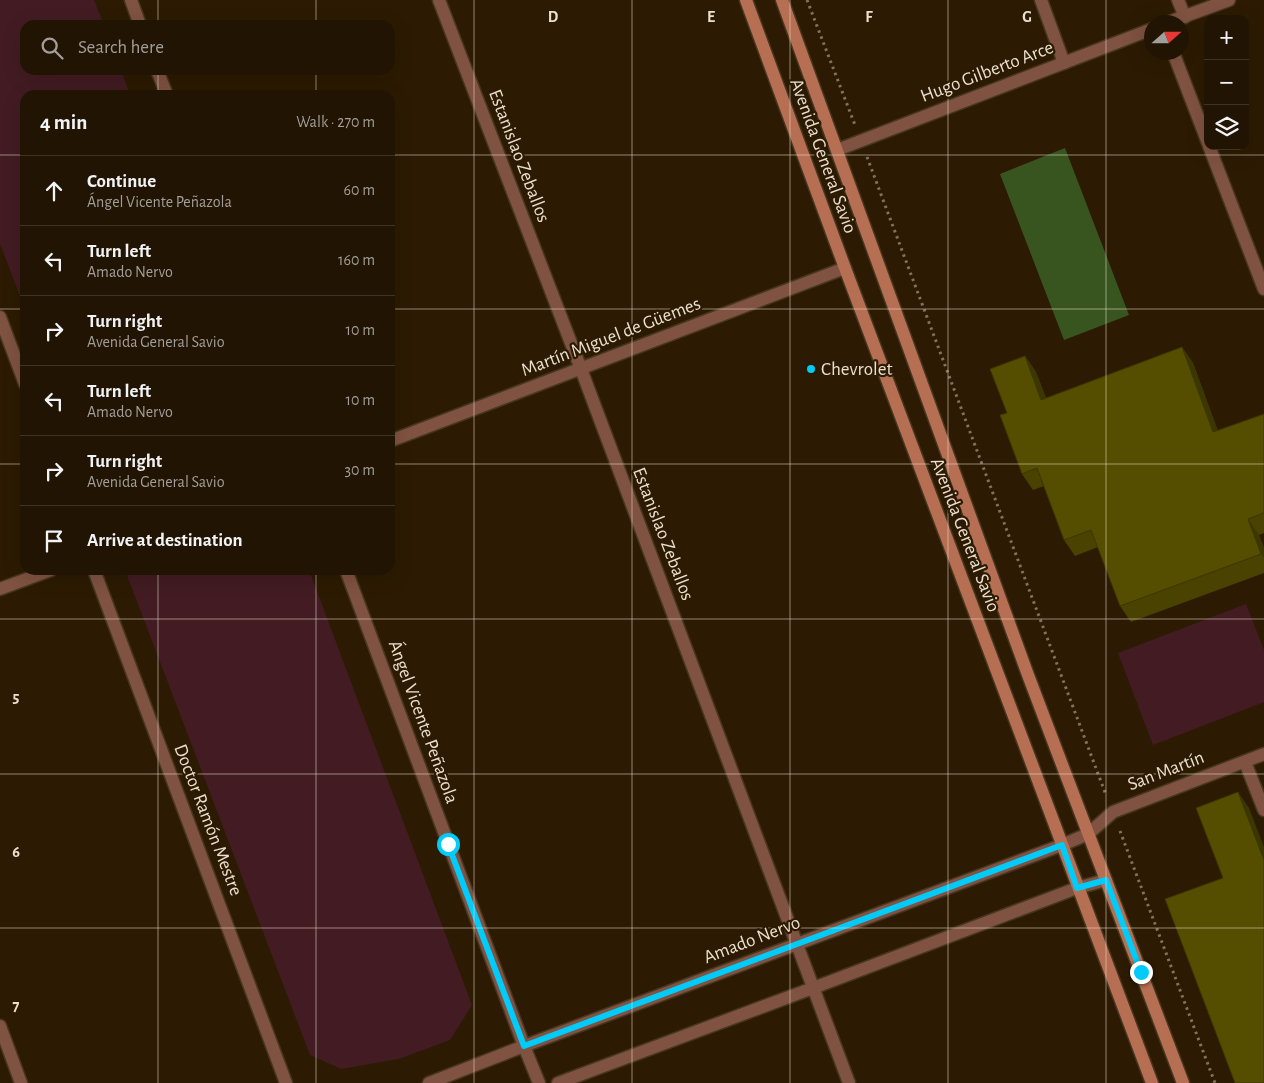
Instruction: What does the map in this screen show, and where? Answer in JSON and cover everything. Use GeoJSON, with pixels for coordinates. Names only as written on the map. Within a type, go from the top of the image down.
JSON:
{"type":"FeatureCollection","features":[{"type":"Feature","properties":{"kind":"main road","name":"Avenida General Savio"},"geometry":{"type":"LineString","coordinates":[[746,0],[1077,888],[1152,1083]]}},
{"type":"Feature","properties":{"kind":"main road","name":"Avenida General Savio"},"geometry":{"type":"LineString","coordinates":[[782,0],[1028,675],[1183,1083]]}},
{"type":"Feature","properties":{"kind":"street"},"geometry":{"type":"LineString","coordinates":[[131,0],[138,20]]}},
{"type":"Feature","properties":{"kind":"street","name":"Estanislao Zeballos"},"geometry":{"type":"LineString","coordinates":[[439,0],[581,368],[849,1083]]}},
{"type":"Feature","properties":{"kind":"street"},"geometry":{"type":"LineString","coordinates":[[1041,0],[1064,62]]}},
{"type":"Feature","properties":{"kind":"street"},"geometry":{"type":"LineString","coordinates":[[1178,0],[1184,15]]}},
{"type":"Feature","properties":{"kind":"street"},"geometry":{"type":"LineString","coordinates":[[1189,15],[1229,0]]}},
{"type":"Feature","properties":{"kind":"street","name":"Hugo Gilberto Arce"},"geometry":{"type":"LineString","coordinates":[[837,150],[1144,32]]}},
{"type":"Feature","properties":{"kind":"street"},"geometry":{"type":"LineString","coordinates":[[1176,60],[1204,134]]}},
{"type":"Feature","properties":{"kind":"street"},"geometry":{"type":"LineString","coordinates":[[159,75],[165,90]]}},
{"type":"Feature","properties":{"kind":"street"},"geometry":{"type":"LineString","coordinates":[[1210,150],[1264,289]]}},
{"type":"Feature","properties":{"kind":"street","name":"Martín Miguel de Güemes"},"geometry":{"type":"LineString","coordinates":[[395,439],[845,268]]}},
{"type":"Feature","properties":{"kind":"street"},"geometry":{"type":"LineString","coordinates":[[0,317],[20,371]]}},
{"type":"Feature","properties":{"kind":"street"},"geometry":{"type":"LineString","coordinates":[[0,589],[38,575]]}},
{"type":"Feature","properties":{"kind":"street","name":"Doctor Ramón Mestre"},"geometry":{"type":"LineString","coordinates":[[96,575],[286,1083]]}},
{"type":"Feature","properties":{"kind":"street","name":"Ángel Vicente Peñazola"},"geometry":{"type":"LineString","coordinates":[[348,575],[539,1083]]}},
{"type":"Feature","properties":{"kind":"street","name":"San Martín"},"geometry":{"type":"LineString","coordinates":[[1088,834],[1113,812],[1264,754]]}},
{"type":"Feature","properties":{"kind":"street"},"geometry":{"type":"LineString","coordinates":[[1245,762],[1264,810]]}},
{"type":"Feature","properties":{"kind":"street","name":"Amado Nervo"},"geometry":{"type":"LineString","coordinates":[[429,1083],[1088,834]]}},
{"type":"Feature","properties":{"kind":"street"},"geometry":{"type":"LineString","coordinates":[[558,1083],[1077,888],[1106,880]]}},
{"type":"Feature","properties":{"kind":"street"},"geometry":{"type":"LineString","coordinates":[[0,1026],[21,1083]]}},
{"type":"Feature","properties":{"kind":"path"},"geometry":{"type":"LineString","coordinates":[[808,0],[1215,1083]]}},
{"type":"Feature","properties":{"kind":"shaded area"},"geometry":{"type":"Polygon","coordinates":[[[0,0],[94,0],[102,20],[20,20],[20,75],[123,75],[128,90],[20,90],[20,296],[0,244],[0,0]]]}},
{"type":"Feature","properties":{"kind":"shaded area"},"geometry":{"type":"Polygon","coordinates":[[[1065,148],[1129,315],[1064,340],[1000,174],[1065,148]]]}},
{"type":"Feature","properties":{"kind":"shaded area"},"geometry":{"type":"Polygon","coordinates":[[[127,575],[311,575],[472,1005],[450,1040],[399,1059],[341,1069],[310,1055],[127,575]]]}},
{"type":"Feature","properties":{"kind":"shaded area"},"geometry":{"type":"Polygon","coordinates":[[[1246,604],[1264,650],[1264,702],[1153,745],[1118,653],[1246,604]]]}},
{"type":"Feature","properties":{"kind":"building"},"geometry":{"type":"Polygon","coordinates":[[[1182,347],[1213,432],[1264,414],[1264,513],[1248,519],[1261,554],[1120,606],[1091,530],[1064,540],[1037,468],[1022,474],[1000,415],[1007,413],[990,369],[1025,356],[1041,400],[1182,347]]]}},
{"type":"Feature","properties":{"kind":"building"},"geometry":{"type":"Polygon","coordinates":[[[1238,792],[1264,860],[1264,1083],[1235,1083],[1165,899],[1223,878],[1196,808],[1238,792]]]}},
{"type":"Feature","properties":{"kind":"place","name":"Chevrolet"},"geometry":{"type":"Point","coordinates":[811,369]}},
{"type":"Feature","properties":{"kind":"route"},"geometry":{"type":"LineString","coordinates":[[448,844],[524,1046],[1062,845],[1077,888],[1106,880],[1141,972]]}}]}
